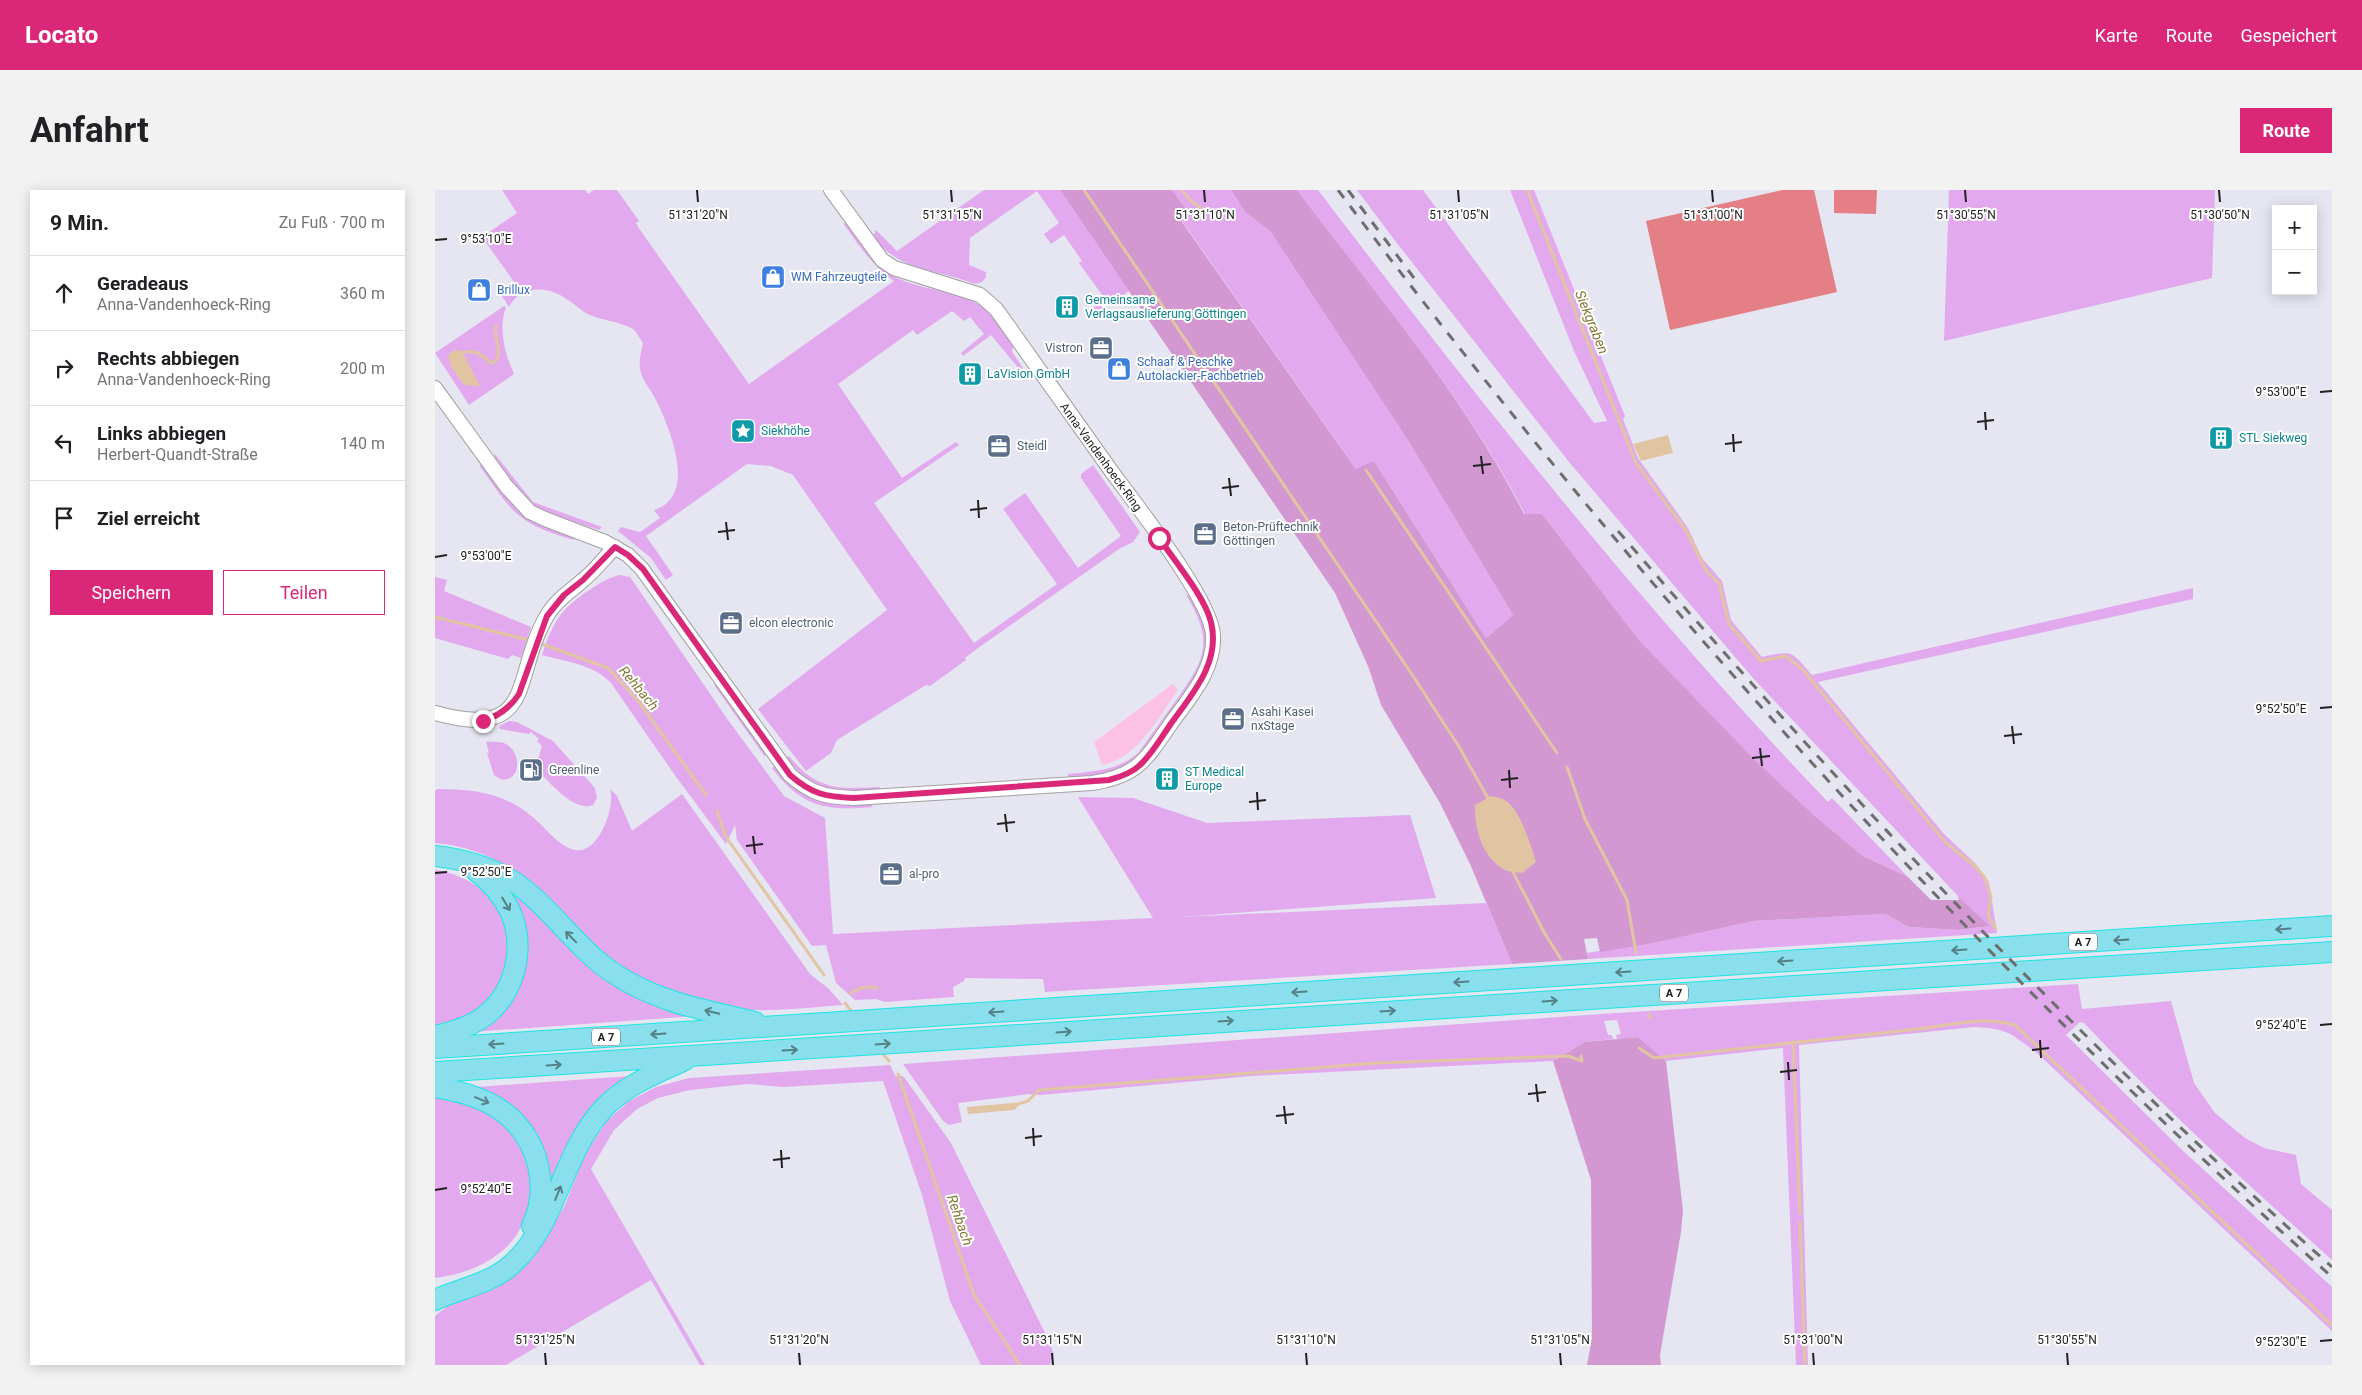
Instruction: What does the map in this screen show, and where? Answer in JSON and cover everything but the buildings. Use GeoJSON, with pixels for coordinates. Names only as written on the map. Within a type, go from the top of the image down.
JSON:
{"type":"FeatureCollection","features":[{"type":"Feature","properties":{"kind":"highway"},"geometry":{"type":"LineString","coordinates":[[435,856],[458,860],[489,870],[515,883],[599,962],[637,988],[678,1004],[777,1027]]}},
{"type":"Feature","properties":{"kind":"highway"},"geometry":{"type":"LineString","coordinates":[[435,1036],[464,1027],[491,1011],[500,1000],[512,978],[518,951],[514,923],[503,898],[485,878],[458,860]]}},
{"type":"Feature","properties":{"kind":"highway","name":"A 7"},"geometry":{"type":"LineString","coordinates":[[435,1048],[2332,926]]}},
{"type":"Feature","properties":{"kind":"highway","name":"A 7"},"geometry":{"type":"LineString","coordinates":[[435,1072],[2332,952]]}},
{"type":"Feature","properties":{"kind":"highway"},"geometry":{"type":"LineString","coordinates":[[435,1300],[492,1278],[519,1258],[545,1222],[573,1155],[587,1130],[603,1109],[634,1086],[693,1056]]}},
{"type":"Feature","properties":{"kind":"highway"},"geometry":{"type":"LineString","coordinates":[[435,1087],[473,1097],[507,1115],[523,1132],[535,1153],[541,1189],[534,1222],[513,1253],[489,1270],[435,1287]]}},
{"type":"Feature","properties":{"kind":"street","name":"Anna-Vandenhoeck-Ring"},"geometry":{"type":"LineString","coordinates":[[435,388],[505,486],[524,506],[545,520],[590,535],[615,547],[628,555],[643,569],[790,775],[816,794],[833,798],[872,797],[1109,780],[1131,772],[1141,765],[1201,682],[1212,654],[1213,635],[1207,612],[1159,538],[995,309],[980,295],[894,268],[882,260],[831,190]]}},
{"type":"Feature","properties":{"kind":"street"},"geometry":{"type":"LineString","coordinates":[[435,713],[477,721],[498,715],[514,702],[519,694],[540,630],[555,604],[583,580],[615,547]]}},
{"type":"Feature","properties":{"kind":"shaded area"},"geometry":{"type":"Polygon","coordinates":[[[502,190],[585,190],[588,194],[594,190],[617,190],[639,221],[636,223],[638,227],[749,384],[894,281],[872,262],[843,223],[848,224],[870,256],[887,272],[911,284],[964,297],[991,313],[1014,343],[1012,352],[1023,368],[1020,370],[991,335],[963,356],[961,353],[984,334],[970,317],[964,321],[952,311],[917,335],[913,330],[838,384],[902,478],[956,442],[959,445],[874,503],[974,643],[1057,584],[1003,509],[1025,493],[1078,568],[1121,536],[1081,478],[1081,474],[1093,465],[1140,532],[1133,542],[1119,549],[978,648],[965,658],[966,660],[930,686],[926,685],[837,740],[831,753],[806,771],[758,709],[887,610],[793,475],[771,466],[747,464],[646,536],[673,575],[666,580],[651,558],[618,531],[621,527],[640,532],[660,518],[654,510],[668,503],[675,491],[678,476],[677,460],[667,426],[656,400],[641,373],[640,361],[643,343],[635,331],[630,328],[587,314],[561,295],[552,292],[544,290],[528,291],[521,294],[509,307],[502,296],[517,286],[482,237],[517,213],[502,190]]]}},
{"type":"Feature","properties":{"kind":"shaded area"},"geometry":{"type":"Polygon","coordinates":[[[984,190],[1060,190],[1129,291],[1089,319],[1085,314],[1105,299],[1079,263],[1082,261],[1064,235],[1051,244],[1044,234],[1059,223],[1037,191],[970,238],[969,265],[986,272],[986,277],[982,282],[975,284],[907,263],[895,257],[873,237],[876,230],[897,251],[984,190]]]}},
{"type":"Feature","properties":{"kind":"shaded area"},"geometry":{"type":"Polygon","coordinates":[[[1060,190],[1172,190],[1185,208],[1177,215],[1356,469],[1374,461],[1486,638],[1513,615],[1409,442],[1270,231],[1245,212],[1231,190],[1297,190],[1388,307],[1447,388],[1501,471],[1524,514],[1542,514],[1639,640],[1755,760],[1815,816],[1863,856],[1908,877],[1931,900],[1959,900],[1958,896],[1990,926],[1958,930],[1909,927],[1885,914],[1754,921],[1654,943],[1600,952],[1597,938],[1584,939],[1588,959],[1512,964],[1470,864],[1440,803],[1381,705],[1368,666],[1335,593],[1060,190]]]}},
{"type":"Feature","properties":{"kind":"shaded area"},"geometry":{"type":"Polygon","coordinates":[[[1172,190],[1231,190],[1245,212],[1270,231],[1409,442],[1513,615],[1486,638],[1374,461],[1357,470],[1177,214],[1184,208],[1172,190]]]}},
{"type":"Feature","properties":{"kind":"shaded area"},"geometry":{"type":"Polygon","coordinates":[[[1297,190],[1318,190],[1502,426],[1628,580],[1693,655],[1828,802],[1832,798],[1908,877],[1863,856],[1815,816],[1755,760],[1639,640],[1542,514],[1525,514],[1475,429],[1447,388],[1388,307],[1297,190]]]}},
{"type":"Feature","properties":{"kind":"shaded area"},"geometry":{"type":"Polygon","coordinates":[[[1357,190],[1423,190],[1594,423],[1607,421],[1574,351],[1510,190],[1534,190],[1625,416],[1623,419],[1638,458],[1688,528],[1702,558],[1722,581],[1731,620],[1762,657],[1780,653],[1791,654],[1812,675],[2193,588],[2193,599],[1818,682],[1944,834],[1976,864],[1989,882],[1997,933],[1588,959],[1586,953],[1654,943],[1754,921],[1885,914],[1909,927],[1958,930],[1990,926],[1958,896],[1753,678],[1569,462],[1357,190]]]}},
{"type":"Feature","properties":{"kind":"shaded area"},"geometry":{"type":"Polygon","coordinates":[[[1782,190],[1814,190],[1837,292],[1670,330],[1646,221],[1782,190]]]}},
{"type":"Feature","properties":{"kind":"shaded area"},"geometry":{"type":"Polygon","coordinates":[[[1834,190],[1877,190],[1876,214],[1834,213],[1834,190]]]}},
{"type":"Feature","properties":{"kind":"shaded area"},"geometry":{"type":"Polygon","coordinates":[[[1949,190],[2215,190],[2212,278],[1944,341],[1949,190]]]}},
{"type":"Feature","properties":{"kind":"shaded area"},"geometry":{"type":"Polygon","coordinates":[[[504,306],[506,307],[503,324],[504,341],[514,374],[469,405],[435,353],[504,306]]]}},
{"type":"Feature","properties":{"kind":"shaded area"},"geometry":{"type":"Polygon","coordinates":[[[454,350],[463,353],[480,386],[464,385],[451,367],[448,355],[454,350]]]}},
{"type":"Feature","properties":{"kind":"shaded area"},"geometry":{"type":"Polygon","coordinates":[[[1668,435],[1673,453],[1641,461],[1633,444],[1668,435]]]}},
{"type":"Feature","properties":{"kind":"shaded area"},"geometry":{"type":"Polygon","coordinates":[[[495,454],[533,502],[602,527],[599,530],[542,511],[530,504],[494,459],[495,454]]]}},
{"type":"Feature","properties":{"kind":"shaded area"},"geometry":{"type":"Polygon","coordinates":[[[479,465],[485,466],[506,496],[527,518],[575,536],[574,540],[540,528],[517,514],[479,465]]]}},
{"type":"Feature","properties":{"kind":"shaded area"},"geometry":{"type":"Polygon","coordinates":[[[619,575],[630,577],[728,720],[784,796],[825,818],[833,934],[1153,918],[1078,797],[1133,798],[1207,823],[1410,815],[1436,898],[1182,917],[1486,903],[1512,964],[1045,992],[1043,979],[965,978],[964,981],[953,987],[954,997],[885,1002],[876,999],[855,1000],[836,983],[826,945],[812,946],[737,840],[735,825],[726,844],[674,774],[611,683],[588,668],[542,655],[554,625],[565,610],[594,587],[619,575]]]}},
{"type":"Feature","properties":{"kind":"shaded area"},"geometry":{"type":"Polygon","coordinates":[[[435,577],[447,580],[444,591],[531,627],[521,658],[512,655],[508,659],[435,638],[435,577]]]}},
{"type":"Feature","properties":{"kind":"shaded area"},"geometry":{"type":"Polygon","coordinates":[[[1186,595],[1190,596],[1204,623],[1207,645],[1202,665],[1184,697],[1149,745],[1128,766],[1122,770],[1107,774],[1068,779],[1068,774],[1114,767],[1139,752],[1187,685],[1200,660],[1203,649],[1203,637],[1195,611],[1186,595]]]}},
{"type":"Feature","properties":{"kind":"shaded area"},"geometry":{"type":"Polygon","coordinates":[[[1173,684],[1178,690],[1146,735],[1127,754],[1115,761],[1102,765],[1094,742],[1173,684]]]}},
{"type":"Feature","properties":{"kind":"shaded area"},"geometry":{"type":"Polygon","coordinates":[[[714,685],[718,686],[766,753],[765,757],[714,685]]]}},
{"type":"Feature","properties":{"kind":"shaded area"},"geometry":{"type":"Polygon","coordinates":[[[509,721],[517,722],[553,741],[595,788],[597,798],[593,805],[579,805],[572,801],[564,796],[539,772],[536,767],[542,746],[537,741],[539,739],[531,732],[529,734],[500,729],[499,726],[509,721]]]}},
{"type":"Feature","properties":{"kind":"shaded area"},"geometry":{"type":"Polygon","coordinates":[[[486,742],[501,742],[506,744],[515,753],[517,759],[516,771],[509,779],[502,780],[494,775],[487,753],[489,753],[486,742]]]}},
{"type":"Feature","properties":{"kind":"shaded area"},"geometry":{"type":"Polygon","coordinates":[[[789,756],[809,776],[819,782],[852,788],[880,787],[878,791],[837,791],[827,789],[807,779],[786,758],[789,756]]]}},
{"type":"Feature","properties":{"kind":"shaded area"},"geometry":{"type":"Polygon","coordinates":[[[775,766],[796,788],[817,800],[840,804],[870,803],[873,807],[829,807],[805,799],[794,792],[783,781],[772,768],[775,766]]]}},
{"type":"Feature","properties":{"kind":"shaded area"},"geometry":{"type":"Polygon","coordinates":[[[437,789],[486,793],[508,801],[535,819],[563,845],[575,850],[583,850],[598,838],[608,818],[611,797],[610,789],[617,796],[632,831],[682,794],[810,974],[829,989],[843,1005],[777,1010],[743,1010],[711,1005],[643,982],[613,961],[546,897],[523,878],[498,862],[469,850],[435,843],[435,791],[437,789]]]}},
{"type":"Feature","properties":{"kind":"shaded area"},"geometry":{"type":"Polygon","coordinates":[[[1491,796],[1504,800],[1511,806],[1525,829],[1536,862],[1522,873],[1503,869],[1495,863],[1484,849],[1476,823],[1475,805],[1491,796]]]}},
{"type":"Feature","properties":{"kind":"shaded area"},"geometry":{"type":"Polygon","coordinates":[[[435,870],[467,880],[481,889],[491,900],[500,913],[505,928],[508,944],[508,961],[502,985],[488,1006],[463,1019],[435,1030],[435,870]]]}},
{"type":"Feature","properties":{"kind":"shaded area"},"geometry":{"type":"Polygon","coordinates":[[[493,873],[583,953],[711,1015],[471,1032],[518,974],[493,873]]]}},
{"type":"Feature","properties":{"kind":"shaded area"},"geometry":{"type":"Polygon","coordinates":[[[2078,984],[2082,1009],[2171,1001],[2194,1083],[2215,1113],[2245,1138],[2264,1148],[2296,1155],[2301,1184],[2332,1210],[2332,1260],[2205,1144],[2084,1023],[2080,1022],[2066,1035],[2181,1149],[2332,1287],[2332,1331],[2036,1052],[2014,1036],[1995,1029],[1975,1027],[1799,1045],[1808,1365],[1796,1365],[1783,1048],[1666,1061],[1638,1037],[1617,1039],[1616,1035],[1621,1034],[1617,1020],[1604,1021],[1608,1035],[1612,1035],[1613,1039],[1585,1042],[1553,1061],[1252,1076],[1040,1095],[1029,1094],[958,1103],[962,1122],[949,1125],[943,1121],[903,1064],[1601,1014],[2078,984]]]}},
{"type":"Feature","properties":{"kind":"shaded area"},"geometry":{"type":"Polygon","coordinates":[[[1638,1037],[1666,1061],[1683,1211],[1660,1355],[1661,1365],[1587,1365],[1592,1338],[1591,1180],[1553,1061],[1585,1042],[1638,1037]]]}},
{"type":"Feature","properties":{"kind":"shaded area"},"geometry":{"type":"Polygon","coordinates":[[[890,1065],[896,1077],[898,1074],[904,1077],[951,1143],[1046,1335],[1054,1354],[1050,1365],[981,1365],[950,1301],[922,1195],[883,1081],[783,1087],[748,1084],[690,1090],[658,1098],[637,1109],[614,1130],[591,1169],[705,1365],[700,1365],[651,1280],[506,1365],[435,1365],[435,1316],[449,1305],[501,1285],[518,1273],[534,1257],[565,1205],[581,1164],[592,1143],[607,1121],[629,1101],[656,1087],[689,1078],[890,1065]]]}},
{"type":"Feature","properties":{"kind":"shaded area"},"geometry":{"type":"Polygon","coordinates":[[[645,1075],[615,1092],[544,1216],[540,1152],[462,1088],[645,1075]]]}},
{"type":"Feature","properties":{"kind":"shaded area"},"geometry":{"type":"Polygon","coordinates":[[[435,1096],[475,1105],[496,1117],[520,1142],[530,1170],[531,1185],[530,1200],[520,1229],[502,1251],[487,1262],[470,1269],[453,1275],[435,1278],[435,1096]]]}},
{"type":"Feature","properties":{"kind":"shaded area"},"geometry":{"type":"Polygon","coordinates":[[[1023,1102],[1014,1110],[968,1114],[967,1107],[1023,1102]]]}},
{"type":"Feature","properties":{"kind":"waterway"},"geometry":{"type":"LineString","coordinates":[[1084,190],[1413,676],[1458,745],[1489,800]]}},
{"type":"Feature","properties":{"kind":"waterway"},"geometry":{"type":"LineString","coordinates":[[1182,190],[1191,201],[1201,208]]}},
{"type":"Feature","properties":{"kind":"waterway","name":"Siekgraben"},"geometry":{"type":"LineString","coordinates":[[1527,190],[1636,463],[1687,532],[1707,572],[1719,583],[1729,624],[1761,661],[1786,656],[1803,670],[1945,842],[1976,867],[1985,878],[1991,897],[1988,916],[1996,929]]}},
{"type":"Feature","properties":{"kind":"waterway"},"geometry":{"type":"LineString","coordinates":[[459,352],[477,353],[491,363],[496,361],[499,353],[495,330],[496,325]]}},
{"type":"Feature","properties":{"kind":"waterway"},"geometry":{"type":"LineString","coordinates":[[1366,470],[1557,753]]}},
{"type":"Feature","properties":{"kind":"waterway","name":"Rehbach"},"geometry":{"type":"LineString","coordinates":[[435,617],[533,641]]}},
{"type":"Feature","properties":{"kind":"waterway","name":"Rehbach"},"geometry":{"type":"LineString","coordinates":[[539,643],[608,668],[639,702],[706,795]]}},
{"type":"Feature","properties":{"kind":"waterway"},"geometry":{"type":"LineString","coordinates":[[1567,767],[1585,819],[1627,900],[1636,953]]}},
{"type":"Feature","properties":{"kind":"waterway","name":"Rehbach"},"geometry":{"type":"LineString","coordinates":[[717,811],[726,837],[824,975]]}},
{"type":"Feature","properties":{"kind":"waterway"},"geometry":{"type":"LineString","coordinates":[[1511,868],[1545,934],[1561,959]]}},
{"type":"Feature","properties":{"kind":"waterway"},"geometry":{"type":"LineString","coordinates":[[851,993],[857,989],[877,988]]}},
{"type":"Feature","properties":{"kind":"waterway","name":"Rehbach"},"geometry":{"type":"LineString","coordinates":[[845,1003],[854,1015]]}},
{"type":"Feature","properties":{"kind":"waterway"},"geometry":{"type":"LineString","coordinates":[[1649,1014],[1650,1018]]}},
{"type":"Feature","properties":{"kind":"waterway"},"geometry":{"type":"LineString","coordinates":[[1639,1048],[1654,1058],[1949,1024],[1993,1021],[2015,1025],[2332,1325]]}},
{"type":"Feature","properties":{"kind":"waterway"},"geometry":{"type":"LineString","coordinates":[[1793,1042],[1800,1213]]}},
{"type":"Feature","properties":{"kind":"waterway","name":"Rehbach"},"geometry":{"type":"LineString","coordinates":[[881,1052],[889,1061]]}},
{"type":"Feature","properties":{"kind":"waterway"},"geometry":{"type":"LineString","coordinates":[[1021,1103],[1028,1101],[1039,1090],[1376,1063],[1568,1056],[1582,1061],[1581,1056]]}},
{"type":"Feature","properties":{"kind":"waterway","name":"Rehbach"},"geometry":{"type":"LineString","coordinates":[[898,1074],[974,1295],[1020,1365]]}},
{"type":"Feature","properties":{"kind":"waterway"},"geometry":{"type":"LineString","coordinates":[[1800,1222],[1805,1365]]}},
{"type":"Feature","properties":{"kind":"railway"},"geometry":{"type":"LineString","coordinates":[[1338,190],[1450,336],[1566,480],[1685,621],[1808,759],[1934,893],[2063,1025],[2196,1153],[2332,1277]]}},
{"type":"Feature","properties":{"kind":"railway"},"geometry":{"type":"LineString","coordinates":[[1348,190],[1420,286]]}},
{"type":"Feature","properties":{"kind":"railway"},"geometry":{"type":"LineString","coordinates":[[1618,531],[1702,628],[1874,818],[1963,911],[2144,1092],[2237,1181],[2332,1267]]}},
{"type":"Feature","properties":{"kind":"place","name":"WM Fahrzeugteile"},"geometry":{"type":"Point","coordinates":[773,277]}},
{"type":"Feature","properties":{"kind":"place","name":"Brillux"},"geometry":{"type":"Point","coordinates":[479,290]}},
{"type":"Feature","properties":{"kind":"place","name":"Gemeinsame Verlagsauslieferung Göttingen"},"geometry":{"type":"Point","coordinates":[1067,307]}},
{"type":"Feature","properties":{"kind":"place","name":"Vistron"},"geometry":{"type":"Point","coordinates":[1101,348]}},
{"type":"Feature","properties":{"kind":"place","name":"Schaaf & Peschke Autolackier-Fachbetrieb"},"geometry":{"type":"Point","coordinates":[1119,369]}},
{"type":"Feature","properties":{"kind":"place","name":"LaVision GmbH"},"geometry":{"type":"Point","coordinates":[970,374]}},
{"type":"Feature","properties":{"kind":"place","name":"Siekhöhe"},"geometry":{"type":"Point","coordinates":[743,431]}},
{"type":"Feature","properties":{"kind":"place","name":"STL Siekweg"},"geometry":{"type":"Point","coordinates":[2221,438]}},
{"type":"Feature","properties":{"kind":"place","name":"Steidl"},"geometry":{"type":"Point","coordinates":[999,446]}},
{"type":"Feature","properties":{"kind":"place","name":"Beton-Prüftechnik Göttingen"},"geometry":{"type":"Point","coordinates":[1205,534]}},
{"type":"Feature","properties":{"kind":"place","name":"elcon electronic"},"geometry":{"type":"Point","coordinates":[731,623]}},
{"type":"Feature","properties":{"kind":"place","name":"Asahi Kasei nxStage"},"geometry":{"type":"Point","coordinates":[1233,719]}},
{"type":"Feature","properties":{"kind":"place","name":"Greenline"},"geometry":{"type":"Point","coordinates":[531,770]}},
{"type":"Feature","properties":{"kind":"place","name":"ST Medical Europe"},"geometry":{"type":"Point","coordinates":[1167,779]}},
{"type":"Feature","properties":{"kind":"place","name":"al-pro"},"geometry":{"type":"Point","coordinates":[891,874]}},
{"type":"Feature","properties":{"kind":"route"},"geometry":{"type":"LineString","coordinates":[[483,721],[505,710],[514,702],[519,694],[540,630],[555,604],[583,580],[615,547],[628,555],[643,569],[790,775],[802,786],[816,794],[833,798],[854,798],[1092,783],[1109,780],[1131,772],[1141,765],[1201,682],[1212,654],[1213,635],[1211,621],[1207,612],[1159,538]]}}]}
